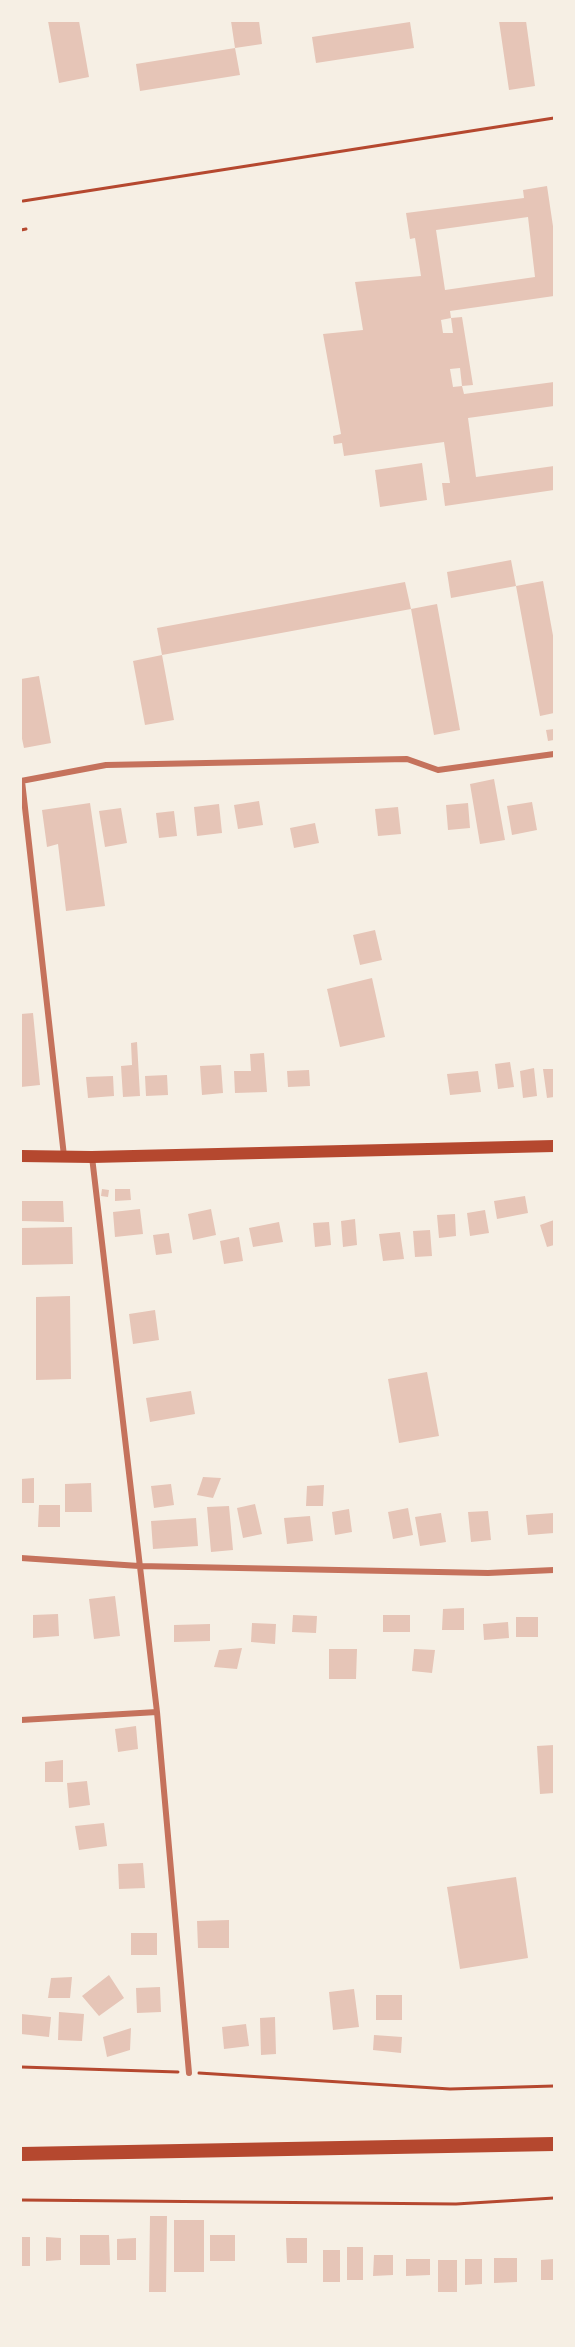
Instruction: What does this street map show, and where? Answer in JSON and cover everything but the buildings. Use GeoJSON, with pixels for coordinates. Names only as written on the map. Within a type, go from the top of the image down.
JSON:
{"type":"FeatureCollection","features":[{"type":"Feature","properties":{"kind":"main road"},"geometry":{"type":"LineString","coordinates":[[21,1156],[92,1157],[554,1146]]}},
{"type":"Feature","properties":{"kind":"main road"},"geometry":{"type":"LineString","coordinates":[[21,2154],[554,2144]]}},
{"type":"Feature","properties":{"kind":"street"},"geometry":{"type":"LineString","coordinates":[[64,1157],[22,781],[106,765],[407,759],[438,770],[554,754]]}},
{"type":"Feature","properties":{"kind":"street"},"geometry":{"type":"LineString","coordinates":[[92,1157],[157,1712],[189,2073]]}},
{"type":"Feature","properties":{"kind":"street"},"geometry":{"type":"LineString","coordinates":[[21,1558],[139,1566],[488,1573],[554,1570]]}},
{"type":"Feature","properties":{"kind":"street"},"geometry":{"type":"LineString","coordinates":[[21,1720],[157,1712]]}},
{"type":"Feature","properties":{"kind":"path"},"geometry":{"type":"LineString","coordinates":[[23,201],[554,118]]}},
{"type":"Feature","properties":{"kind":"path"},"geometry":{"type":"LineString","coordinates":[[21,2067],[189,2073],[450,2090],[554,2086]]}},
{"type":"Feature","properties":{"kind":"path"},"geometry":{"type":"LineString","coordinates":[[21,2200],[456,2204],[554,2198]]}}]}
